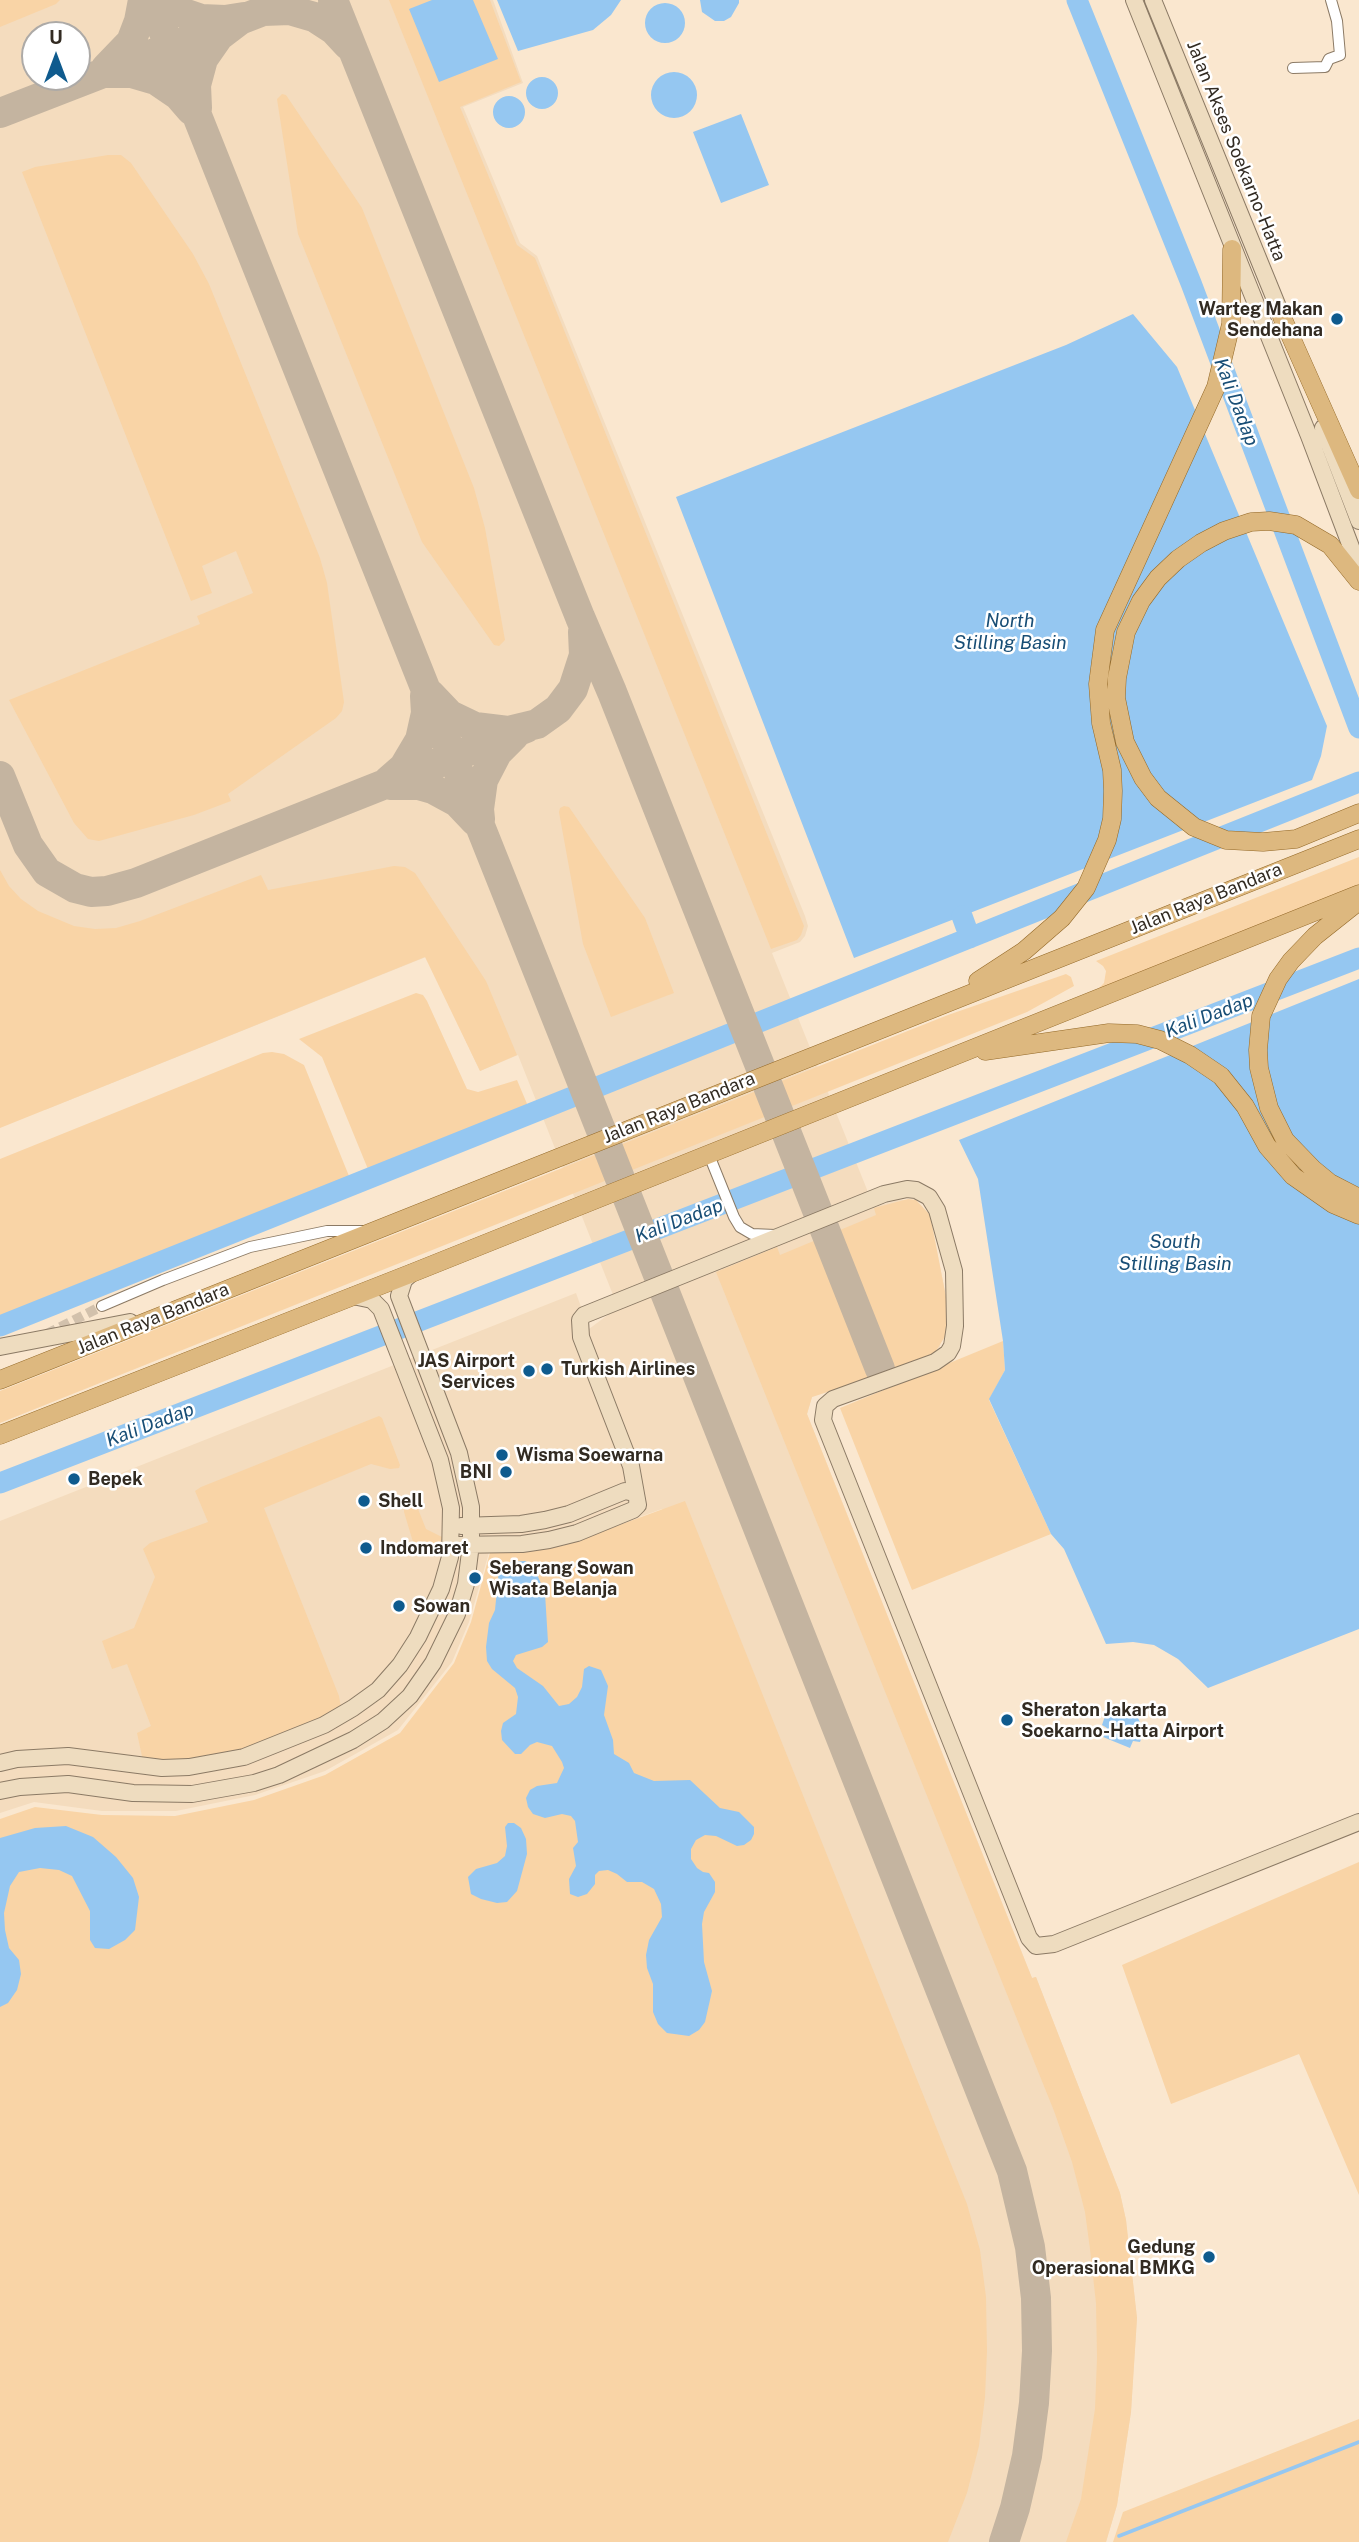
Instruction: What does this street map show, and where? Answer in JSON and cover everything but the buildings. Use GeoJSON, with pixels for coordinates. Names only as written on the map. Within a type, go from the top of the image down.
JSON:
{"type":"FeatureCollection","features":[{"type":"Feature","properties":{"kind":"main road"},"geometry":{"type":"LineString","coordinates":[[936,1006],[1024,951],[1062,918],[1086,888],[1107,840],[1113,802],[1112,770],[1098,705],[1105,630],[1216,387],[1231,324],[1232,249]]}},
{"type":"Feature","properties":{"kind":"main road"},"geometry":{"type":"LineString","coordinates":[[1282,317],[1359,490]]}},
{"type":"Feature","properties":{"kind":"main road"},"geometry":{"type":"LineString","coordinates":[[1359,580],[1330,545],[1296,525],[1269,521],[1251,522],[1224,531],[1178,559],[1158,578],[1141,601],[1126,632],[1116,698],[1125,742],[1143,778],[1158,798],[1194,827],[1226,840],[1263,842],[1296,839],[1359,813]]}},
{"type":"Feature","properties":{"kind":"main road","name":"Jalan Raya Bandara"},"geometry":{"type":"LineString","coordinates":[[0,1380],[1359,839]]}},
{"type":"Feature","properties":{"kind":"main road"},"geometry":{"type":"LineString","coordinates":[[0,1435],[1359,894]]}},
{"type":"Feature","properties":{"kind":"main road"},"geometry":{"type":"LineString","coordinates":[[1359,901],[1315,936],[1291,961],[1266,1001],[1259,1033],[1259,1068],[1269,1108],[1285,1140],[1306,1163],[1330,1183],[1359,1198]]}},
{"type":"Feature","properties":{"kind":"main road"},"geometry":{"type":"LineString","coordinates":[[957,1054],[1108,1034],[1137,1034],[1160,1040],[1221,1076],[1245,1106],[1267,1146],[1293,1176],[1333,1204],[1359,1215]]}},
{"type":"Feature","properties":{"kind":"street"},"geometry":{"type":"LineString","coordinates":[[1133,0],[1309,436],[1359,568]]}},
{"type":"Feature","properties":{"kind":"street","name":"Jalan Akses Soekarno-Hatta"},"geometry":{"type":"LineString","coordinates":[[1153,0],[1282,317],[1359,522]]}},
{"type":"Feature","properties":{"kind":"street"},"geometry":{"type":"LineString","coordinates":[[1293,68],[1325,67],[1329,59],[1340,55],[1337,21],[1331,0]]}},
{"type":"Feature","properties":{"kind":"street"},"geometry":{"type":"LineString","coordinates":[[709,1154],[740,1227],[752,1234],[789,1233]]}},
{"type":"Feature","properties":{"kind":"street"},"geometry":{"type":"LineString","coordinates":[[451,1545],[522,1544],[549,1540],[577,1533],[633,1510],[639,1501],[634,1493],[631,1466],[581,1337],[580,1320],[584,1315],[884,1194],[907,1189],[923,1192],[937,1210],[954,1271],[955,1326],[952,1346],[948,1353],[935,1362],[833,1399],[825,1405],[822,1420],[1028,1938],[1036,1946],[1054,1944],[1359,1822]]}},
{"type":"Feature","properties":{"kind":"street"},"geometry":{"type":"LineString","coordinates":[[103,1306],[250,1247],[327,1231],[374,1231]]}},
{"type":"Feature","properties":{"kind":"street"},"geometry":{"type":"LineString","coordinates":[[0,1791],[68,1784],[152,1795],[192,1794],[254,1783],[334,1750],[389,1716],[411,1696],[438,1655],[457,1614],[466,1584],[471,1544],[468,1486],[459,1453],[399,1296],[401,1286],[412,1273]]}},
{"type":"Feature","properties":{"kind":"street"},"geometry":{"type":"LineString","coordinates":[[0,1763],[68,1756],[134,1766],[189,1767],[244,1757],[324,1724],[353,1708],[378,1689],[400,1665],[431,1614],[450,1557],[448,1492],[440,1460],[381,1310],[372,1300],[352,1296]]}},
{"type":"Feature","properties":{"kind":"street"},"geometry":{"type":"LineString","coordinates":[[0,1347],[166,1314]]}},
{"type":"Feature","properties":{"kind":"street"},"geometry":{"type":"LineString","coordinates":[[0,1341],[46,1339]]}},
{"type":"Feature","properties":{"kind":"street"},"geometry":{"type":"LineString","coordinates":[[451,1527],[545,1520],[569,1514],[625,1491],[634,1493]]}},
{"type":"Feature","properties":{"kind":"shaded area"},"geometry":{"type":"Polygon","coordinates":[[[0,0],[493,0],[523,83],[463,107],[520,243],[537,256],[805,916],[808,926],[800,942],[772,953],[874,1207],[898,1200],[916,1200],[930,1215],[946,1297],[940,1347],[924,1360],[812,1397],[807,1414],[1032,1978],[1036,1977],[1120,2193],[1126,2220],[1137,2318],[1131,2412],[1117,2505],[1106,2542],[920,2542],[662,1509],[562,1544],[490,1549],[469,1622],[452,1662],[398,1730],[325,1771],[255,1795],[176,1811],[102,1811],[34,1802],[0,1813],[0,1521],[576,1293],[589,1329],[619,1310],[518,1055],[480,1071],[426,957],[45,1110],[0,992],[0,0]]]}},
{"type":"Feature","properties":{"kind":"shaded area"},"geometry":{"type":"Polygon","coordinates":[[[0,0],[60,0],[0,27],[0,0]]]}},
{"type":"Feature","properties":{"kind":"shaded area"},"geometry":{"type":"Polygon","coordinates":[[[389,0],[490,0],[521,82],[460,107],[517,245],[535,258],[804,926],[797,940],[771,949],[389,0]]]}},
{"type":"Feature","properties":{"kind":"shaded area"},"geometry":{"type":"Polygon","coordinates":[[[282,94],[286,95],[362,208],[474,488],[485,528],[505,640],[499,646],[494,645],[422,542],[298,234],[277,99],[282,94]]]}},
{"type":"Feature","properties":{"kind":"shaded area"},"geometry":{"type":"Polygon","coordinates":[[[121,155],[131,163],[193,254],[209,284],[320,558],[327,583],[344,702],[342,711],[336,718],[228,794],[231,801],[194,815],[99,841],[88,839],[74,823],[9,700],[200,624],[197,616],[253,593],[236,551],[202,566],[212,593],[191,601],[22,172],[35,167],[121,155]]]}},
{"type":"Feature","properties":{"kind":"shaded area"},"geometry":{"type":"Polygon","coordinates":[[[564,806],[569,807],[645,918],[674,993],[611,1017],[583,944],[559,812],[564,806]]]}},
{"type":"Feature","properties":{"kind":"shaded area"},"geometry":{"type":"Polygon","coordinates":[[[1359,857],[1359,885],[1098,989],[1104,983],[1106,971],[1096,961],[1359,857]]]}},
{"type":"Feature","properties":{"kind":"shaded area"},"geometry":{"type":"Polygon","coordinates":[[[394,866],[405,867],[415,873],[486,981],[517,1055],[480,1071],[425,957],[0,1128],[0,870],[21,899],[38,911],[74,926],[95,929],[116,928],[140,921],[261,875],[268,890],[394,866]]]}},
{"type":"Feature","properties":{"kind":"shaded area"},"geometry":{"type":"Polygon","coordinates":[[[1066,974],[1071,977],[1074,986],[1027,1012],[0,1423],[0,1391],[948,1015],[1066,974]]]}},
{"type":"Feature","properties":{"kind":"shaded area"},"geometry":{"type":"Polygon","coordinates":[[[416,993],[423,995],[427,1001],[467,1089],[478,1092],[517,1080],[533,1118],[372,1179],[322,1057],[299,1039],[416,993]]]}},
{"type":"Feature","properties":{"kind":"shaded area"},"geometry":{"type":"Polygon","coordinates":[[[263,1053],[284,1054],[304,1065],[349,1176],[0,1318],[0,1159],[263,1053]]]}},
{"type":"Feature","properties":{"kind":"shaded area"},"geometry":{"type":"Polygon","coordinates":[[[908,1199],[916,1200],[930,1215],[946,1297],[946,1335],[934,1354],[924,1360],[812,1397],[807,1414],[1032,1978],[1036,1977],[1120,2193],[1126,2220],[1137,2318],[1131,2412],[1117,2505],[1106,2542],[1066,2542],[1081,2499],[1095,2409],[1097,2358],[1096,2303],[1090,2249],[1085,2212],[1072,2162],[1054,2111],[716,1272],[777,1247],[780,1255],[876,1215],[874,1208],[908,1199]]]}},
{"type":"Feature","properties":{"kind":"shaded area"},"geometry":{"type":"Polygon","coordinates":[[[1003,1341],[1005,1370],[989,1400],[1051,1534],[912,1590],[840,1408],[1003,1341]]]}},
{"type":"Feature","properties":{"kind":"shaded area"},"geometry":{"type":"Polygon","coordinates":[[[379,1416],[399,1468],[390,1469],[371,1464],[264,1508],[339,1696],[341,1708],[314,1723],[250,1748],[190,1762],[143,1761],[137,1733],[151,1726],[127,1664],[112,1669],[102,1641],[134,1628],[155,1577],[143,1549],[150,1543],[208,1522],[195,1491],[201,1487],[379,1416]]]}},
{"type":"Feature","properties":{"kind":"shaded area"},"geometry":{"type":"Polygon","coordinates":[[[411,1500],[416,1504],[426,1529],[446,1539],[446,1549],[436,1553],[413,1542],[404,1512],[404,1505],[411,1500]]]}},
{"type":"Feature","properties":{"kind":"shaded area"},"geometry":{"type":"Polygon","coordinates":[[[685,1501],[967,2204],[980,2250],[986,2297],[985,2397],[979,2446],[967,2493],[948,2542],[0,2542],[0,1819],[35,1807],[102,1815],[175,1816],[254,1800],[325,1775],[400,1733],[454,1663],[471,1622],[491,1549],[562,1546],[685,1501]]]}},
{"type":"Feature","properties":{"kind":"shaded area"},"geometry":{"type":"Polygon","coordinates":[[[1359,1862],[1359,2195],[1299,2054],[1171,2104],[1122,1965],[1359,1862]]]}},
{"type":"Feature","properties":{"kind":"shaded area"},"geometry":{"type":"Polygon","coordinates":[[[1359,2419],[1359,2542],[1113,2542],[1123,2512],[1359,2419]]]}},
{"type":"Feature","properties":{"kind":"water"},"geometry":{"type":"Polygon","coordinates":[[[432,0],[473,0],[498,59],[439,82],[409,9],[432,0]]]}},
{"type":"Feature","properties":{"kind":"water"},"geometry":{"type":"Polygon","coordinates":[[[497,0],[621,0],[611,15],[593,30],[518,51],[497,0]]]}},
{"type":"Feature","properties":{"kind":"water"},"geometry":{"type":"Polygon","coordinates":[[[700,0],[739,0],[739,3],[731,17],[724,21],[715,21],[702,12],[700,0]]]}},
{"type":"Feature","properties":{"kind":"water"},"geometry":{"type":"Polygon","coordinates":[[[665,3],[679,9],[685,23],[679,37],[665,43],[651,37],[645,23],[651,9],[665,3]]]}},
{"type":"Feature","properties":{"kind":"water"},"geometry":{"type":"Polygon","coordinates":[[[674,72],[690,79],[697,95],[690,111],[674,118],[658,111],[651,95],[658,79],[674,72]]]}},
{"type":"Feature","properties":{"kind":"water"},"geometry":{"type":"Polygon","coordinates":[[[542,77],[554,81],[558,93],[554,105],[542,109],[530,105],[526,93],[530,81],[542,77]]]}},
{"type":"Feature","properties":{"kind":"water"},"geometry":{"type":"Polygon","coordinates":[[[509,96],[521,100],[525,112],[521,124],[509,128],[497,124],[493,112],[497,100],[509,96]]]}},
{"type":"Feature","properties":{"kind":"water"},"geometry":{"type":"Polygon","coordinates":[[[741,114],[769,185],[721,203],[693,132],[741,114]]]}},
{"type":"Feature","properties":{"kind":"water","name":"North Stilling Basin"},"geometry":{"type":"Polygon","coordinates":[[[1133,314],[1177,367],[1327,726],[1321,756],[1312,780],[854,958],[676,497],[1066,345],[1133,314]]]}},
{"type":"Feature","properties":{"kind":"water","name":"South Stilling Basin"},"geometry":{"type":"Polygon","coordinates":[[[1359,979],[1359,1629],[1208,1688],[1178,1659],[1154,1645],[1133,1642],[1106,1644],[1064,1549],[1051,1534],[989,1399],[1005,1370],[1003,1341],[978,1179],[959,1140],[1359,979]]]}},
{"type":"Feature","properties":{"kind":"water"},"geometry":{"type":"Polygon","coordinates":[[[525,1561],[533,1565],[545,1593],[548,1642],[542,1647],[516,1655],[513,1661],[517,1668],[543,1686],[559,1706],[569,1704],[577,1697],[582,1687],[584,1669],[589,1666],[601,1670],[608,1686],[604,1715],[613,1740],[614,1754],[629,1763],[634,1773],[654,1781],[690,1780],[720,1808],[739,1812],[754,1827],[751,1840],[744,1845],[737,1846],[716,1836],[705,1835],[696,1840],[691,1849],[691,1859],[697,1868],[709,1873],[715,1882],[715,1892],[704,1912],[702,1924],[704,1962],[712,1991],[705,2022],[689,2036],[667,2033],[658,2024],[653,2012],[653,1984],[646,1955],[649,1940],[662,1917],[661,1904],[654,1889],[642,1882],[627,1882],[608,1870],[599,1871],[595,1875],[595,1884],[587,1894],[578,1897],[570,1894],[569,1879],[576,1866],[573,1848],[578,1842],[575,1821],[571,1816],[562,1814],[545,1818],[533,1814],[526,1798],[530,1790],[537,1786],[557,1783],[564,1768],[562,1762],[552,1746],[537,1742],[521,1754],[515,1754],[502,1740],[503,1723],[516,1714],[518,1697],[515,1688],[492,1669],[487,1661],[489,1623],[495,1610],[499,1569],[510,1562],[525,1561]]]}},
{"type":"Feature","properties":{"kind":"water"},"geometry":{"type":"Polygon","coordinates":[[[1123,1710],[1138,1718],[1144,1731],[1140,1742],[1133,1741],[1130,1748],[1103,1737],[1107,1728],[1102,1725],[1106,1713],[1123,1710]]]}},
{"type":"Feature","properties":{"kind":"water"},"geometry":{"type":"Polygon","coordinates":[[[508,1823],[514,1823],[521,1828],[526,1839],[527,1854],[517,1891],[507,1902],[497,1903],[471,1894],[468,1877],[476,1869],[497,1863],[505,1856],[505,1827],[508,1823]]]}},
{"type":"Feature","properties":{"kind":"water"},"geometry":{"type":"Polygon","coordinates":[[[66,1826],[93,1837],[116,1857],[133,1878],[139,1897],[135,1930],[125,1940],[109,1949],[95,1948],[90,1940],[90,1911],[72,1876],[59,1870],[40,1868],[19,1872],[10,1886],[4,1913],[9,1948],[19,1960],[21,1974],[17,1990],[8,2003],[0,2007],[0,1838],[35,1828],[66,1826]]]}},
{"type":"Feature","properties":{"kind":"waterway","name":"Kali Dadap"},"geometry":{"type":"LineString","coordinates":[[1077,0],[1191,283],[1359,728]]}},
{"type":"Feature","properties":{"kind":"waterway","name":"Kali Dadap"},"geometry":{"type":"LineString","coordinates":[[0,1326],[1359,782]]}},
{"type":"Feature","properties":{"kind":"waterway","name":"Kali Dadap"},"geometry":{"type":"LineString","coordinates":[[962,916],[970,938]]}},
{"type":"Feature","properties":{"kind":"waterway","name":"Kali Dadap"},"geometry":{"type":"LineString","coordinates":[[0,1483],[1359,958]]}},
{"type":"Feature","properties":{"kind":"waterway"},"geometry":{"type":"LineString","coordinates":[[1119,2536],[1359,2442]]}},
{"type":"Feature","properties":{"kind":"taxiway"},"geometry":{"type":"LineString","coordinates":[[106,68],[131,42],[143,0]]}},
{"type":"Feature","properties":{"kind":"taxiway"},"geometry":{"type":"LineString","coordinates":[[151,0],[1012,2171],[1030,2247],[1036,2298],[1037,2351],[1027,2456],[1004,2542]]}},
{"type":"Feature","properties":{"kind":"taxiway"},"geometry":{"type":"LineString","coordinates":[[163,0],[178,11],[201,19],[225,20],[244,17],[219,36],[203,59],[196,85],[197,108]]}},
{"type":"Feature","properties":{"kind":"taxiway"},"geometry":{"type":"LineString","coordinates":[[333,0],[612,692],[880,1369]]}},
{"type":"Feature","properties":{"kind":"taxiway"},"geometry":{"type":"LineString","coordinates":[[0,113],[263,11],[290,10],[314,17],[334,30],[348,45]]}},
{"type":"Feature","properties":{"kind":"taxiway"},"geometry":{"type":"LineString","coordinates":[[107,73],[132,73],[156,80],[178,95],[191,110]]}},
{"type":"Feature","properties":{"kind":"taxiway"},"geometry":{"type":"LineString","coordinates":[[430,694],[450,715],[475,727],[508,731],[537,724],[558,709],[573,689],[584,655],[583,632]]}},
{"type":"Feature","properties":{"kind":"taxiway"},"geometry":{"type":"LineString","coordinates":[[388,781],[404,767],[420,740],[426,713],[425,696]]}},
{"type":"Feature","properties":{"kind":"taxiway"},"geometry":{"type":"LineString","coordinates":[[0,776],[28,845],[47,872],[75,888],[91,892],[107,891],[136,883],[526,728]]}},
{"type":"Feature","properties":{"kind":"taxiway"},"geometry":{"type":"LineString","coordinates":[[480,819],[483,780],[497,753],[514,736]]}},
{"type":"Feature","properties":{"kind":"taxiway"},"geometry":{"type":"LineString","coordinates":[[390,785],[419,785],[433,789],[457,802],[475,821]]}},
{"type":"Feature","properties":{"kind":"tunnel"},"geometry":{"type":"LineString","coordinates":[[47,1334],[102,1306]]}},
{"type":"Feature","properties":{"kind":"place","name":"Warteg Makan Sendehana"},"geometry":{"type":"Point","coordinates":[1337,319]}},
{"type":"Feature","properties":{"kind":"place","name":"Turkish Airlines"},"geometry":{"type":"Point","coordinates":[547,1369]}},
{"type":"Feature","properties":{"kind":"place","name":"JAS Airport Services"},"geometry":{"type":"Point","coordinates":[529,1371]}},
{"type":"Feature","properties":{"kind":"place","name":"Wisma Soewarna"},"geometry":{"type":"Point","coordinates":[502,1455]}},
{"type":"Feature","properties":{"kind":"place","name":"BNI"},"geometry":{"type":"Point","coordinates":[506,1472]}},
{"type":"Feature","properties":{"kind":"place","name":"Bepek"},"geometry":{"type":"Point","coordinates":[74,1479]}},
{"type":"Feature","properties":{"kind":"place","name":"Shell"},"geometry":{"type":"Point","coordinates":[364,1501]}},
{"type":"Feature","properties":{"kind":"place","name":"Indomaret"},"geometry":{"type":"Point","coordinates":[366,1548]}},
{"type":"Feature","properties":{"kind":"place","name":"Seberang Sowan Wisata Belanja"},"geometry":{"type":"Point","coordinates":[475,1578]}},
{"type":"Feature","properties":{"kind":"place","name":"Sowan"},"geometry":{"type":"Point","coordinates":[399,1606]}},
{"type":"Feature","properties":{"kind":"place","name":"Sheraton Jakarta Soekarno-Hatta Airport"},"geometry":{"type":"Point","coordinates":[1007,1720]}},
{"type":"Feature","properties":{"kind":"place","name":"Gedung Operasional BMKG"},"geometry":{"type":"Point","coordinates":[1209,2257]}}]}
